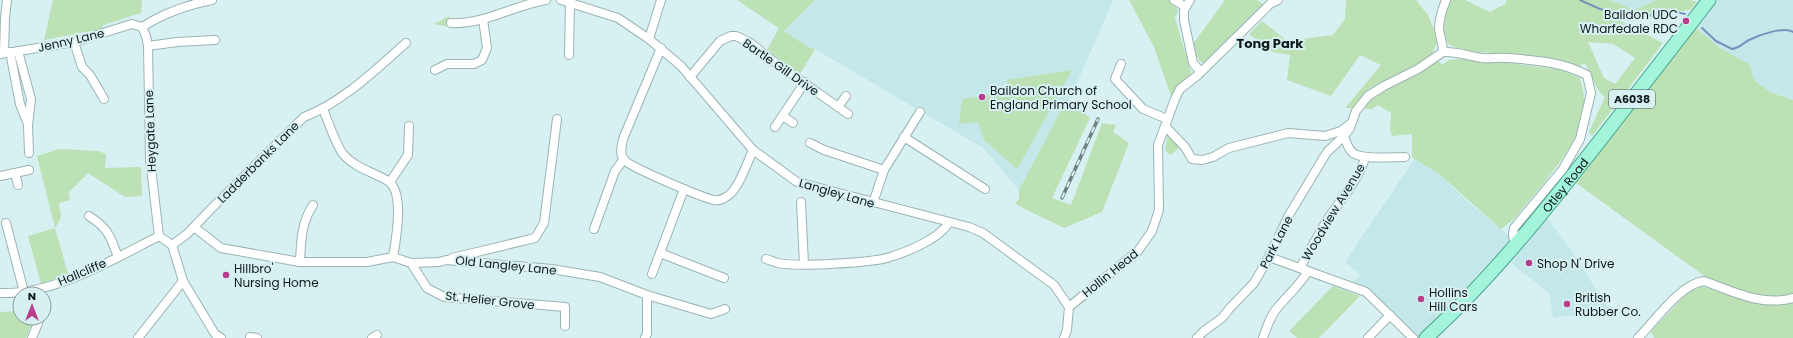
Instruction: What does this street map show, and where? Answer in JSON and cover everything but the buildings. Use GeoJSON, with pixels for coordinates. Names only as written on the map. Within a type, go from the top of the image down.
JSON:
{"type":"FeatureCollection","features":[{"type":"Feature","properties":{"kind":"main road","name":"Otley Road"},"geometry":{"type":"LineString","coordinates":[[1426,338],[1468,298],[1515,246],[1571,178],[1709,0]]}},
{"type":"Feature","properties":{"kind":"street"},"geometry":{"type":"LineString","coordinates":[[7,0],[5,18],[8,52],[20,104],[28,125]]}},
{"type":"Feature","properties":{"kind":"street"},"geometry":{"type":"LineString","coordinates":[[142,27],[162,14],[190,4],[212,0]]}},
{"type":"Feature","properties":{"kind":"street"},"geometry":{"type":"LineString","coordinates":[[451,23],[464,23],[483,19],[546,0]]}},
{"type":"Feature","properties":{"kind":"street"},"geometry":{"type":"LineString","coordinates":[[649,39],[660,0]]}},
{"type":"Feature","properties":{"kind":"street"},"geometry":{"type":"LineString","coordinates":[[1174,0],[1188,4],[1184,20],[1194,63],[1201,72]]}},
{"type":"Feature","properties":{"kind":"street","name":"Hollin Head"},"geometry":{"type":"LineString","coordinates":[[1069,307],[1138,252],[1152,231],[1159,210],[1158,145],[1180,89],[1201,72],[1270,4],[1278,0]]}},
{"type":"Feature","properties":{"kind":"street"},"geometry":{"type":"LineString","coordinates":[[1446,0],[1440,15],[1439,30],[1443,43],[1443,52],[1452,51],[1482,58],[1505,58],[1565,65],[1587,75],[1591,93],[1580,139],[1563,168],[1514,228],[1513,234],[1515,246]]}},
{"type":"Feature","properties":{"kind":"street"},"geometry":{"type":"LineString","coordinates":[[566,1],[569,55]]}},
{"type":"Feature","properties":{"kind":"street","name":"Langley Lane"},"geometry":{"type":"LineString","coordinates":[[566,1],[618,18],[661,48],[677,62],[753,150],[797,182],[949,222],[983,233],[1054,285],[1069,307]]}},
{"type":"Feature","properties":{"kind":"street"},"geometry":{"type":"LineString","coordinates":[[436,70],[445,69],[452,64],[480,66],[487,48],[483,19]]}},
{"type":"Feature","properties":{"kind":"street","name":"Jenny Lane"},"geometry":{"type":"LineString","coordinates":[[8,52],[74,42],[132,24],[142,27]]}},
{"type":"Feature","properties":{"kind":"street","name":"Heygate Lane"},"geometry":{"type":"LineString","coordinates":[[142,27],[148,46],[150,159],[159,236]]}},
{"type":"Feature","properties":{"kind":"street","name":"Bartle Gill Drive"},"geometry":{"type":"LineString","coordinates":[[690,77],[716,45],[725,38],[736,36],[749,42],[773,61],[848,114]]}},
{"type":"Feature","properties":{"kind":"street"},"geometry":{"type":"LineString","coordinates":[[148,46],[177,42],[215,40]]}},
{"type":"Feature","properties":{"kind":"street"},"geometry":{"type":"LineString","coordinates":[[74,42],[82,67],[90,75],[104,99]]}},
{"type":"Feature","properties":{"kind":"street"},"geometry":{"type":"LineString","coordinates":[[1443,43],[1452,51]]}},
{"type":"Feature","properties":{"kind":"street","name":"Ladderbanks Lane"},"geometry":{"type":"LineString","coordinates":[[172,246],[194,227],[293,126],[304,117],[323,110],[364,79],[406,44]]}},
{"type":"Feature","properties":{"kind":"street"},"geometry":{"type":"LineString","coordinates":[[661,48],[623,139],[621,151],[624,159],[632,165],[684,189],[716,200],[724,198],[732,193],[753,150]]}},
{"type":"Feature","properties":{"kind":"street"},"geometry":{"type":"LineString","coordinates":[[8,52],[31,99],[28,125],[29,153]]}},
{"type":"Feature","properties":{"kind":"street","name":"Park Lane"},"geometry":{"type":"LineString","coordinates":[[1197,338],[1222,318],[1254,283],[1269,257],[1289,215],[1327,152],[1344,136],[1356,111],[1368,96],[1443,52]]}},
{"type":"Feature","properties":{"kind":"street"},"geometry":{"type":"LineString","coordinates":[[1121,64],[1115,79],[1143,109],[1166,123],[1185,147],[1192,159],[1202,160],[1213,157],[1229,148],[1288,133],[1325,136],[1341,130],[1352,122]]}},
{"type":"Feature","properties":{"kind":"street"},"geometry":{"type":"LineString","coordinates":[[775,127],[804,82]]}},
{"type":"Feature","properties":{"kind":"street"},"geometry":{"type":"LineString","coordinates":[[838,107],[846,96]]}},
{"type":"Feature","properties":{"kind":"street"},"geometry":{"type":"LineString","coordinates":[[323,110],[343,154],[363,169],[390,182],[397,197],[398,220],[393,257]]}},
{"type":"Feature","properties":{"kind":"street"},"geometry":{"type":"LineString","coordinates":[[874,203],[884,170],[920,112]]}},
{"type":"Feature","properties":{"kind":"street"},"geometry":{"type":"LineString","coordinates":[[782,116],[793,123]]}},
{"type":"Feature","properties":{"kind":"street"},"geometry":{"type":"LineString","coordinates":[[446,260],[535,238],[544,223],[557,119]]}},
{"type":"Feature","properties":{"kind":"street"},"geometry":{"type":"LineString","coordinates":[[390,182],[408,155],[410,126]]}},
{"type":"Feature","properties":{"kind":"street"},"geometry":{"type":"LineString","coordinates":[[1344,136],[1349,150],[1354,154],[1365,157],[1405,157]]}},
{"type":"Feature","properties":{"kind":"street"},"geometry":{"type":"LineString","coordinates":[[904,137],[985,189]]}},
{"type":"Feature","properties":{"kind":"street"},"geometry":{"type":"LineString","coordinates":[[810,143],[824,150],[884,170]]}},
{"type":"Feature","properties":{"kind":"street","name":"Woodview Avenue"},"geometry":{"type":"LineString","coordinates":[[1263,338],[1270,319],[1277,308],[1302,280],[1304,269],[1327,221],[1361,168],[1365,157]]}},
{"type":"Feature","properties":{"kind":"street"},"geometry":{"type":"LineString","coordinates":[[594,229],[615,171],[624,159]]}},
{"type":"Feature","properties":{"kind":"street"},"geometry":{"type":"LineString","coordinates":[[0,176],[29,170]]}},
{"type":"Feature","properties":{"kind":"street"},"geometry":{"type":"LineString","coordinates":[[15,173],[18,185]]}},
{"type":"Feature","properties":{"kind":"street"},"geometry":{"type":"LineString","coordinates":[[652,274],[684,189]]}},
{"type":"Feature","properties":{"kind":"street"},"geometry":{"type":"LineString","coordinates":[[801,202],[804,264]]}},
{"type":"Feature","properties":{"kind":"street"},"geometry":{"type":"LineString","coordinates":[[300,262],[302,229],[313,205]]}},
{"type":"Feature","properties":{"kind":"street"},"geometry":{"type":"LineString","coordinates":[[89,216],[102,224],[109,234],[118,257]]}},
{"type":"Feature","properties":{"kind":"street"},"geometry":{"type":"LineString","coordinates":[[766,259],[778,263],[804,264],[889,258],[924,242],[945,229],[949,222]]}},
{"type":"Feature","properties":{"kind":"street"},"geometry":{"type":"LineString","coordinates":[[6,223],[22,286]]}},
{"type":"Feature","properties":{"kind":"street","name":"Old Langley Lane"},"geometry":{"type":"LineString","coordinates":[[194,227],[221,248],[300,262],[367,262],[393,257],[411,263],[439,262],[446,260],[552,269],[600,277],[647,295],[711,314],[725,308]]}},
{"type":"Feature","properties":{"kind":"street"},"geometry":{"type":"LineString","coordinates":[[159,236],[172,246],[183,281],[215,334],[221,338]]}},
{"type":"Feature","properties":{"kind":"street","name":"Hallcliffe"},"geometry":{"type":"LineString","coordinates":[[52,286],[118,257],[159,236]]}},
{"type":"Feature","properties":{"kind":"street"},"geometry":{"type":"LineString","coordinates":[[660,253],[724,278]]}},
{"type":"Feature","properties":{"kind":"street"},"geometry":{"type":"LineString","coordinates":[[1269,257],[1366,292],[1413,338]]}},
{"type":"Feature","properties":{"kind":"street","name":"St. Helier Grove"},"geometry":{"type":"LineString","coordinates":[[411,263],[427,288],[444,297],[565,307],[565,326]]}},
{"type":"Feature","properties":{"kind":"street"},"geometry":{"type":"LineString","coordinates":[[138,338],[183,281]]}},
{"type":"Feature","properties":{"kind":"street"},"geometry":{"type":"LineString","coordinates":[[1638,338],[1678,296],[1697,282],[1704,281],[1756,299],[1778,300],[1793,298]]}},
{"type":"Feature","properties":{"kind":"street","name":"Hallcliffe"},"geometry":{"type":"LineString","coordinates":[[0,292],[12,292]]}},
{"type":"Feature","properties":{"kind":"street"},"geometry":{"type":"LineString","coordinates":[[645,338],[647,334],[647,295]]}},
{"type":"Feature","properties":{"kind":"street"},"geometry":{"type":"LineString","coordinates":[[1064,338],[1067,330],[1069,307]]}},
{"type":"Feature","properties":{"kind":"street"},"geometry":{"type":"LineString","coordinates":[[1368,338],[1390,315]]}},
{"type":"Feature","properties":{"kind":"street"},"geometry":{"type":"LineString","coordinates":[[32,338],[37,326]]}},
{"type":"Feature","properties":{"kind":"shaded area","name":"Baildon Church of England Primary School"},"geometry":{"type":"Polygon","coordinates":[[[815,0],[1113,0],[1077,83],[1019,190],[983,148],[815,49],[808,47],[784,31],[815,0]]]}},
{"type":"Feature","properties":{"kind":"shaded area"},"geometry":{"type":"Polygon","coordinates":[[[1609,0],[1657,0],[1634,10],[1609,0]]]}},
{"type":"Feature","properties":{"kind":"shaded area"},"geometry":{"type":"Polygon","coordinates":[[[1718,0],[1793,0],[1793,100],[1772,93],[1755,81],[1749,64],[1720,48],[1696,28],[1718,0]]]}},
{"type":"Feature","properties":{"kind":"shaded area"},"geometry":{"type":"Polygon","coordinates":[[[1415,158],[1439,174],[1469,203],[1512,238],[1419,337],[1365,287],[1352,282],[1360,275],[1345,262],[1415,158]]]}},
{"type":"Feature","properties":{"kind":"shaded area"},"geometry":{"type":"Polygon","coordinates":[[[1547,218],[1570,248],[1611,313],[1553,317],[1549,293],[1511,263],[1547,218]]]}},
{"type":"Feature","properties":{"kind":"green space"},"geometry":{"type":"Polygon","coordinates":[[[53,0],[142,0],[141,13],[103,25],[101,29],[44,40],[53,0]]]}},
{"type":"Feature","properties":{"kind":"green space"},"geometry":{"type":"Polygon","coordinates":[[[737,0],[815,0],[784,31],[808,47],[815,49],[800,74],[767,50],[779,28],[737,0]]]}},
{"type":"Feature","properties":{"kind":"green space"},"geometry":{"type":"Polygon","coordinates":[[[1129,0],[1169,0],[1178,10],[1175,18],[1192,76],[1171,96],[1154,47],[1129,0]]]}},
{"type":"Feature","properties":{"kind":"green space"},"geometry":{"type":"Polygon","coordinates":[[[1225,0],[1257,0],[1264,5],[1206,64],[1199,61],[1198,57],[1196,57],[1193,44],[1225,0]]]}},
{"type":"Feature","properties":{"kind":"green space"},"geometry":{"type":"Polygon","coordinates":[[[1346,0],[1416,0],[1428,15],[1438,39],[1432,54],[1442,65],[1449,60],[1463,59],[1509,63],[1563,70],[1580,78],[1584,94],[1584,111],[1581,124],[1575,138],[1544,183],[1513,220],[1501,229],[1439,174],[1412,157],[1412,134],[1392,136],[1390,130],[1391,113],[1378,105],[1372,109],[1345,108],[1381,65],[1360,55],[1331,96],[1287,80],[1290,55],[1273,52],[1249,34],[1262,21],[1287,41],[1333,35],[1345,19],[1346,0]]]}},
{"type":"Feature","properties":{"kind":"green space"},"geometry":{"type":"Polygon","coordinates":[[[1450,0],[1465,0],[1490,12],[1505,4],[1507,0],[1609,0],[1634,10],[1657,0],[1690,0],[1697,2],[1690,10],[1619,20],[1663,43],[1592,136],[1589,132],[1605,97],[1596,87],[1585,63],[1578,67],[1511,55],[1469,51],[1449,45],[1444,28],[1450,0]],[[1588,42],[1604,78],[1615,84],[1635,58],[1613,44],[1588,42]]]}},
{"type":"Feature","properties":{"kind":"green space"},"geometry":{"type":"Polygon","coordinates":[[[449,16],[450,27],[434,24],[449,16]]]}},
{"type":"Feature","properties":{"kind":"green space"},"geometry":{"type":"Polygon","coordinates":[[[1696,28],[1720,48],[1749,64],[1755,81],[1772,93],[1793,100],[1793,293],[1772,296],[1751,294],[1710,280],[1576,183],[1696,28]]]}},
{"type":"Feature","properties":{"kind":"green space"},"geometry":{"type":"Polygon","coordinates":[[[1072,70],[1017,169],[984,140],[978,122],[959,124],[962,99],[982,96],[995,92],[1001,94],[1007,89],[1007,80],[1072,70]]]}},
{"type":"Feature","properties":{"kind":"green space"},"geometry":{"type":"Polygon","coordinates":[[[1067,99],[1090,118],[1052,198],[1071,205],[1102,123],[1116,125],[1113,132],[1129,143],[1102,212],[1064,228],[1015,204],[1019,199],[1019,190],[1067,99]]]}},
{"type":"Feature","properties":{"kind":"green space"},"geometry":{"type":"Polygon","coordinates":[[[1168,133],[1182,146],[1170,155],[1165,150],[1168,133]]]}},
{"type":"Feature","properties":{"kind":"green space"},"geometry":{"type":"Polygon","coordinates":[[[59,149],[98,151],[106,154],[105,168],[141,167],[142,196],[125,197],[88,173],[69,192],[70,200],[59,203],[61,218],[55,228],[37,156],[59,149]]]}},
{"type":"Feature","properties":{"kind":"green space"},"geometry":{"type":"Polygon","coordinates":[[[55,228],[68,274],[41,284],[28,236],[55,228]]]}},
{"type":"Feature","properties":{"kind":"green space"},"geometry":{"type":"Polygon","coordinates":[[[1333,286],[1360,296],[1319,338],[1297,338],[1289,331],[1333,286]]]}},
{"type":"Feature","properties":{"kind":"green space"},"geometry":{"type":"Polygon","coordinates":[[[1701,286],[1733,296],[1793,301],[1793,338],[1654,338],[1651,331],[1692,288],[1701,286]]]}},
{"type":"Feature","properties":{"kind":"green space"},"geometry":{"type":"Polygon","coordinates":[[[12,311],[12,326],[31,326],[26,338],[0,338],[0,312],[12,311]]]}},
{"type":"Feature","properties":{"kind":"waterway"},"geometry":{"type":"LineString","coordinates":[[1580,0],[1600,9],[1618,13],[1631,20],[1671,11],[1685,14]]}},
{"type":"Feature","properties":{"kind":"waterway"},"geometry":{"type":"LineString","coordinates":[[1702,28],[1716,41],[1732,49],[1739,47],[1753,38],[1771,32],[1784,30],[1793,32]]}},
{"type":"Feature","properties":{"kind":"railway"},"geometry":{"type":"LineString","coordinates":[[1062,198],[1098,119]]}},
{"type":"Feature","properties":{"kind":"place","name":"Baildon UDC Wharfedale RDC"},"geometry":{"type":"Point","coordinates":[1686,21]}},
{"type":"Feature","properties":{"kind":"place","name":"Baildon Church of England Primary School"},"geometry":{"type":"Point","coordinates":[982,97]}},
{"type":"Feature","properties":{"kind":"place","name":"Shop N' Drive"},"geometry":{"type":"Point","coordinates":[1529,263]}},
{"type":"Feature","properties":{"kind":"place","name":"Hillbro' Nursing Home"},"geometry":{"type":"Point","coordinates":[226,275]}},
{"type":"Feature","properties":{"kind":"place","name":"Hollins Hill Cars"},"geometry":{"type":"Point","coordinates":[1421,299]}},
{"type":"Feature","properties":{"kind":"place","name":"British Rubber Co."},"geometry":{"type":"Point","coordinates":[1567,304]}},
{"type":"Feature","properties":{"kind":"district","name":"Tong Park"},"geometry":{"type":"Point","coordinates":[1270,43]}}]}
